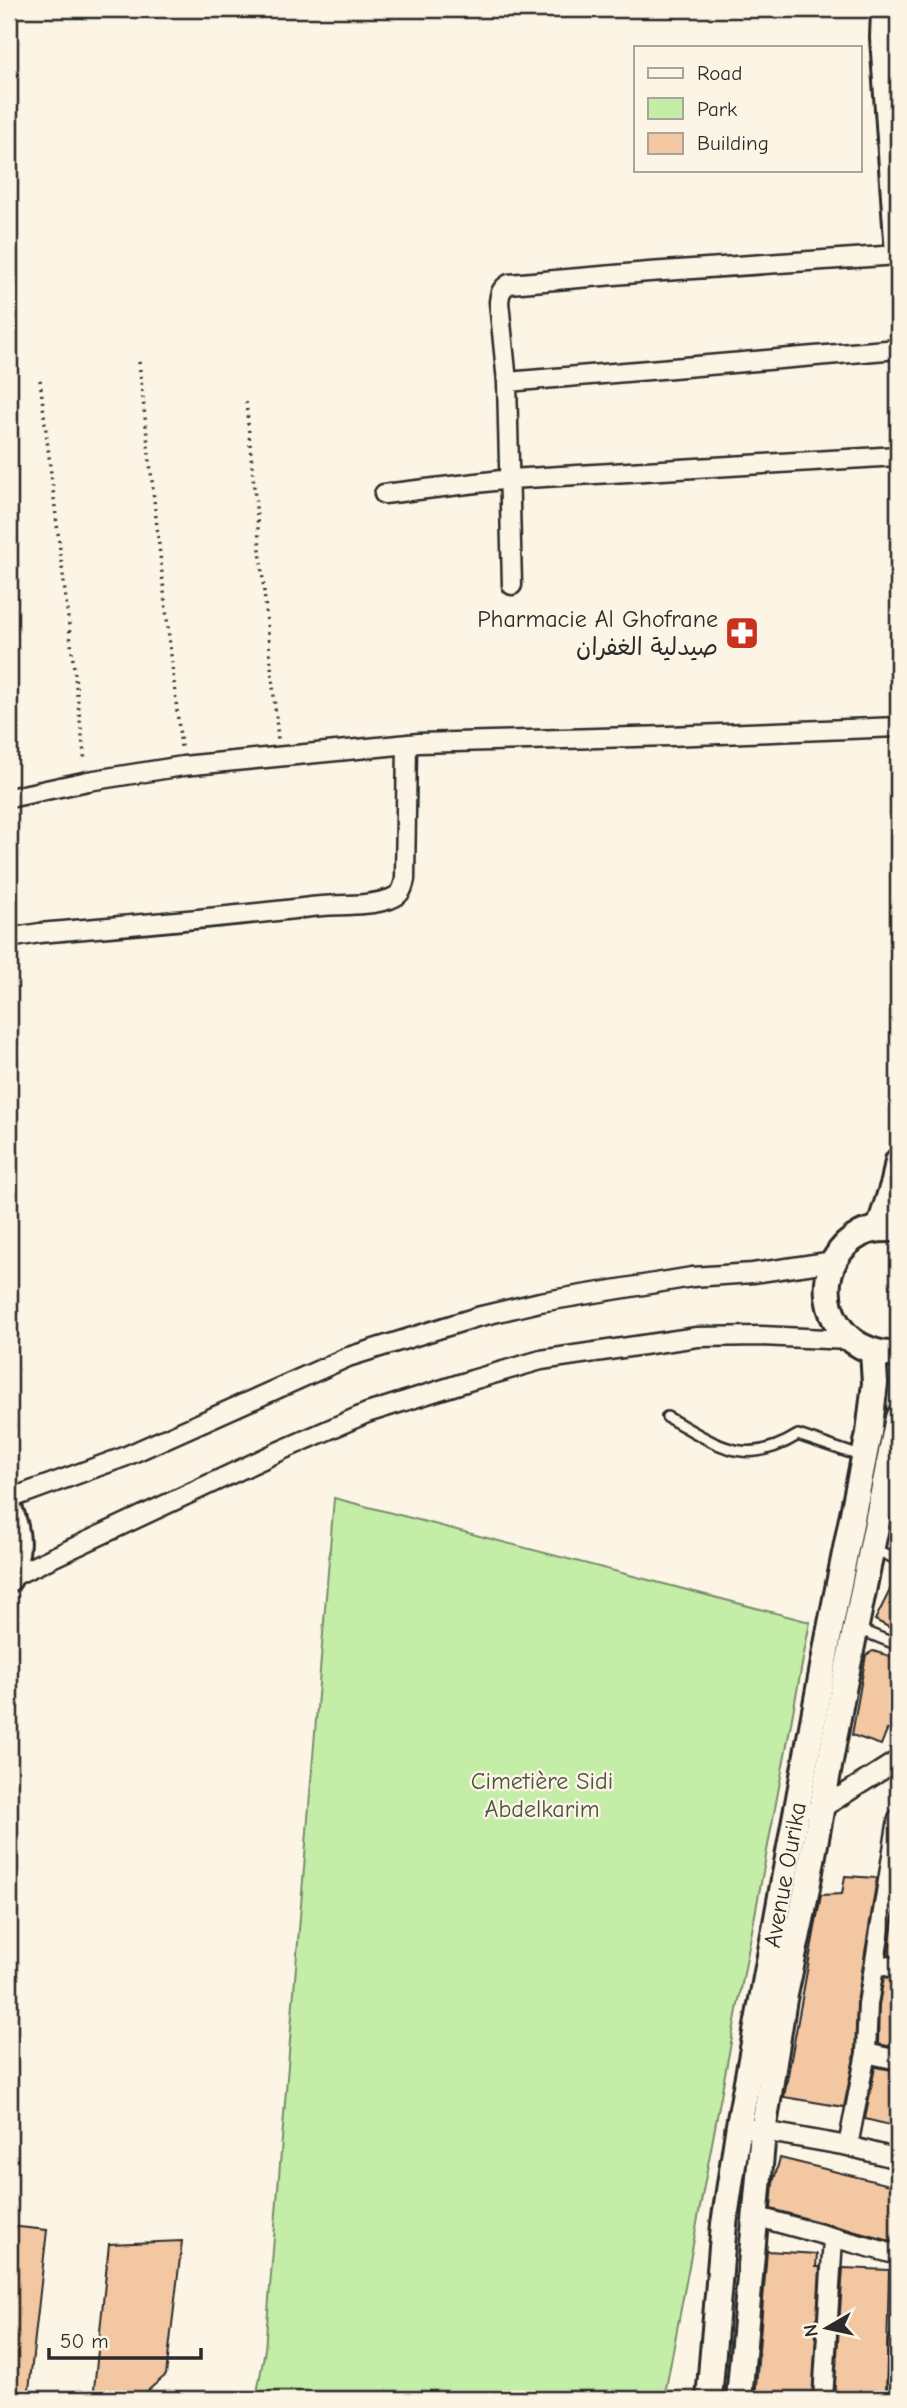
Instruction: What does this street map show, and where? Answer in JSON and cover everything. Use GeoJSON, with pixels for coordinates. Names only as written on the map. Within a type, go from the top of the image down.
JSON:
{"type":"FeatureCollection","features":[{"type":"Feature","properties":{"kind":"street"},"geometry":{"type":"LineString","coordinates":[[512,585],[507,382],[500,292],[509,284],[898,255],[888,16]]}},
{"type":"Feature","properties":{"kind":"street"},"geometry":{"type":"LineString","coordinates":[[507,382],[898,349]]}},
{"type":"Feature","properties":{"kind":"street"},"geometry":{"type":"LineString","coordinates":[[384,494],[510,479],[898,456]]}},
{"type":"Feature","properties":{"kind":"street"},"geometry":{"type":"LineString","coordinates":[[9,798],[88,781],[183,766],[407,744],[898,727]]}},
{"type":"Feature","properties":{"kind":"street"},"geometry":{"type":"LineString","coordinates":[[9,939],[40,933],[373,902],[398,895],[403,889],[405,879],[407,744]]}},
{"type":"Feature","properties":{"kind":"street"},"geometry":{"type":"LineString","coordinates":[[849,1340],[832,1317],[828,1303],[829,1275],[834,1261],[845,1246],[860,1235],[888,1229],[898,1161]]}},
{"type":"Feature","properties":{"kind":"street"},"geometry":{"type":"LineString","coordinates":[[9,1499],[124,1457],[348,1357],[477,1317],[540,1302],[692,1277],[753,1273],[834,1261]]}},
{"type":"Feature","properties":{"kind":"street"},"geometry":{"type":"LineString","coordinates":[[9,1578],[367,1413],[541,1360],[697,1337],[761,1336],[849,1340],[873,1352],[898,1353]]}},
{"type":"Feature","properties":{"kind":"street","name":"Avenue Ourika"},"geometry":{"type":"LineString","coordinates":[[709,2399],[724,2224],[739,2125],[792,1829],[864,1458],[875,1383],[873,1352]]}},
{"type":"Feature","properties":{"kind":"street","name":"Avenue Ourika"},"geometry":{"type":"LineString","coordinates":[[739,2399],[763,2132],[784,1998],[855,1628],[894,1461],[898,1418]]}},
{"type":"Feature","properties":{"kind":"street"},"geometry":{"type":"LineString","coordinates":[[9,1508],[16,1525],[18,1552],[9,1578]]}},
{"type":"Feature","properties":{"kind":"street"},"geometry":{"type":"LineString","coordinates":[[792,1829],[898,1760]]}},
{"type":"Feature","properties":{"kind":"street"},"geometry":{"type":"LineString","coordinates":[[848,2146],[866,2053],[867,2004],[893,1877],[898,1819]]}},
{"type":"Feature","properties":{"kind":"street"},"geometry":{"type":"LineString","coordinates":[[875,1963],[898,1969]]}},
{"type":"Feature","properties":{"kind":"street"},"geometry":{"type":"LineString","coordinates":[[866,2053],[898,2060]]}},
{"type":"Feature","properties":{"kind":"street"},"geometry":{"type":"LineString","coordinates":[[739,2125],[763,2132],[848,2146],[898,2159]]}},
{"type":"Feature","properties":{"kind":"street"},"geometry":{"type":"LineString","coordinates":[[754,2216],[898,2255]]}},
{"type":"Feature","properties":{"kind":"street"},"geometry":{"type":"LineString","coordinates":[[823,2399],[832,2238]]}},
{"type":"Feature","properties":{"kind":"street"},"geometry":{"type":"LineString","coordinates":[[897,2399],[898,2342]]}},
{"type":"Feature","properties":{"kind":"lane"},"geometry":{"type":"LineString","coordinates":[[667,1417],[728,1450],[756,1453],[783,1444],[798,1435],[864,1458]]}},
{"type":"Feature","properties":{"kind":"lane"},"geometry":{"type":"LineString","coordinates":[[872,1548],[898,1560]]}},
{"type":"Feature","properties":{"kind":"lane"},"geometry":{"type":"LineString","coordinates":[[855,1628],[898,1645]]}},
{"type":"Feature","properties":{"kind":"path"},"geometry":{"type":"LineString","coordinates":[[139,362],[183,766]]}},
{"type":"Feature","properties":{"kind":"path"},"geometry":{"type":"LineString","coordinates":[[40,380],[88,781]]}},
{"type":"Feature","properties":{"kind":"path"},"geometry":{"type":"LineString","coordinates":[[246,402],[280,755]]}},
{"type":"Feature","properties":{"kind":"green space","name":"Cimetière Sidi Abdelkarim"},"geometry":{"type":"Polygon","coordinates":[[[334,1498],[810,1622],[664,2399],[256,2399],[265,2349],[334,1498]]]}},
{"type":"Feature","properties":{"kind":"building"},"geometry":{"type":"Polygon","coordinates":[[[898,1574],[898,1632],[875,1620],[898,1574]]]}},
{"type":"Feature","properties":{"kind":"building"},"geometry":{"type":"Polygon","coordinates":[[[873,1651],[898,1659],[898,1732],[887,1730],[881,1745],[852,1735],[866,1655],[873,1651]]]}},
{"type":"Feature","properties":{"kind":"building"},"geometry":{"type":"Polygon","coordinates":[[[845,1876],[877,1878],[857,2002],[855,2052],[844,2107],[784,2097],[821,1895],[842,1894],[845,1876]]]}},
{"type":"Feature","properties":{"kind":"building"},"geometry":{"type":"Polygon","coordinates":[[[898,1889],[898,1957],[888,1955],[898,1889]]]}},
{"type":"Feature","properties":{"kind":"building"},"geometry":{"type":"Polygon","coordinates":[[[884,1977],[898,1980],[898,2048],[878,2044],[879,2005],[884,1977]]]}},
{"type":"Feature","properties":{"kind":"building"},"geometry":{"type":"Polygon","coordinates":[[[875,2067],[898,2071],[898,2127],[865,2119],[875,2067]]]}},
{"type":"Feature","properties":{"kind":"building"},"geometry":{"type":"Polygon","coordinates":[[[780,2158],[898,2187],[898,2243],[771,2209],[773,2183],[780,2158]]]}},
{"type":"Feature","properties":{"kind":"building"},"geometry":{"type":"Polygon","coordinates":[[[9,2226],[47,2230],[28,2399],[9,2399],[9,2226]]]}},
{"type":"Feature","properties":{"kind":"building"},"geometry":{"type":"Polygon","coordinates":[[[182,2241],[166,2375],[138,2399],[93,2399],[109,2244],[182,2241]]]}},
{"type":"Feature","properties":{"kind":"building"},"geometry":{"type":"Polygon","coordinates":[[[767,2251],[817,2254],[816,2267],[820,2267],[812,2399],[755,2399],[767,2251]]]}},
{"type":"Feature","properties":{"kind":"building"},"geometry":{"type":"Polygon","coordinates":[[[843,2268],[889,2270],[886,2399],[834,2399],[843,2268]]]}},
{"type":"Feature","properties":{"kind":"place","name":"Pharmacie Al Ghofrane صيدلية الغفران"},"geometry":{"type":"Point","coordinates":[742,633]}}]}
